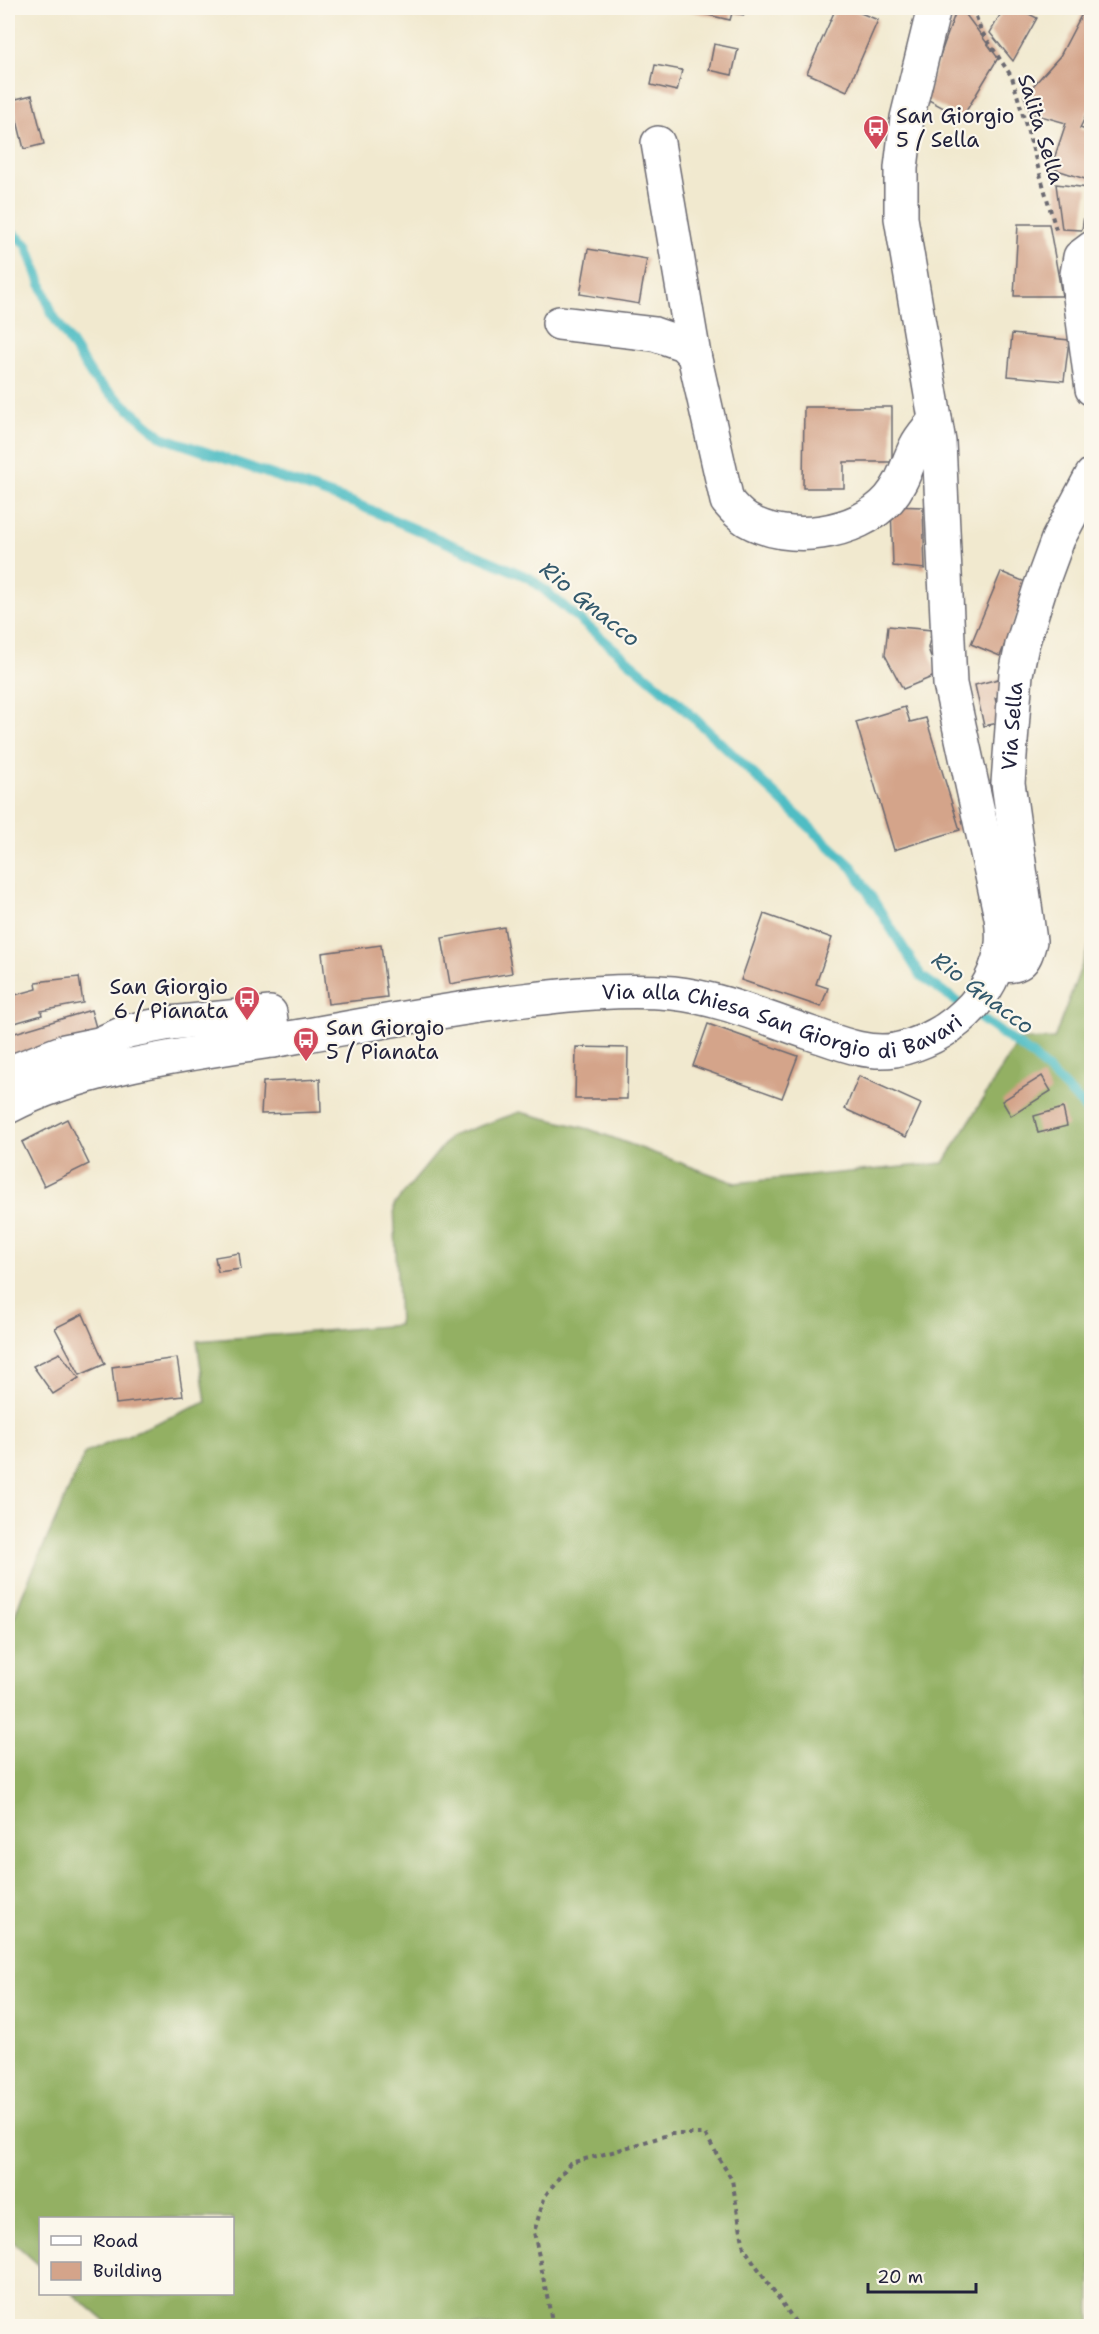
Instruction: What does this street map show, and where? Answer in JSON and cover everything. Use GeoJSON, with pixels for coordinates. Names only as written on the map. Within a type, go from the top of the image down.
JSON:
{"type":"FeatureCollection","features":[{"type":"Feature","properties":{"kind":"street","name":"Via alla Chiesa San Giorgio di Bavari"},"geometry":{"type":"LineString","coordinates":[[8,1107],[44,1090],[111,1070],[484,1004],[592,991],[645,992],[696,997],[723,1003],[863,1050],[891,1050],[932,1039],[948,1028],[978,1000],[997,965],[1002,942],[1001,917],[950,684],[939,442],[901,218],[901,168],[907,118],[934,8]]}},
{"type":"Feature","properties":{"kind":"street"},"geometry":{"type":"LineString","coordinates":[[658,143],[694,355],[727,501],[740,515],[749,522],[780,531],[802,533],[825,531],[866,517],[888,500],[904,478],[916,444],[935,420]]}},
{"type":"Feature","properties":{"kind":"street"},"geometry":{"type":"LineString","coordinates":[[1086,253],[1077,274],[1092,389]]}},
{"type":"Feature","properties":{"kind":"street"},"geometry":{"type":"LineString","coordinates":[[559,323],[654,334],[683,344],[694,355]]}},
{"type":"Feature","properties":{"kind":"street","name":"Via Sella"},"geometry":{"type":"LineString","coordinates":[[997,965],[1014,966],[1023,960],[1030,941],[1008,783],[1018,665],[1040,588],[1058,539],[1092,475]]}},
{"type":"Feature","properties":{"kind":"street"},"geometry":{"type":"LineString","coordinates":[[8,1073],[65,1051],[99,1044],[128,1031],[170,1023],[270,1013],[274,1041]]}},
{"type":"Feature","properties":{"kind":"path","name":"Salita Sella"},"geometry":{"type":"LineString","coordinates":[[973,8],[977,12],[981,31],[1012,76],[1059,238],[1086,253]]}},
{"type":"Feature","properties":{"kind":"path"},"geometry":{"type":"LineString","coordinates":[[553,2326],[534,2232],[544,2196],[570,2163],[671,2134],[705,2134],[732,2180],[744,2248],[798,2326]]}},
{"type":"Feature","properties":{"kind":"green space"},"geometry":{"type":"Polygon","coordinates":[[[1091,941],[1091,2326],[111,2326],[74,2295],[234,2295],[234,2217],[39,2217],[39,2265],[8,2237],[8,1635],[22,1595],[85,1453],[206,1402],[197,1341],[399,1325],[394,1205],[451,1136],[520,1112],[589,1129],[735,1183],[944,1163],[1019,1040],[1054,1039],[1091,941]]]}},
{"type":"Feature","properties":{"kind":"building"},"geometry":{"type":"Polygon","coordinates":[[[686,8],[746,8],[744,15],[732,13],[730,20],[686,10],[686,8]]]}},
{"type":"Feature","properties":{"kind":"building"},"geometry":{"type":"Polygon","coordinates":[[[836,8],[848,8],[878,20],[847,91],[807,73],[836,8]]]}},
{"type":"Feature","properties":{"kind":"building"},"geometry":{"type":"Polygon","coordinates":[[[957,8],[961,8],[998,58],[962,118],[925,98],[957,8]]]}},
{"type":"Feature","properties":{"kind":"building"},"geometry":{"type":"Polygon","coordinates":[[[1004,8],[1017,8],[1037,18],[1013,61],[990,33],[1004,8]]]}},
{"type":"Feature","properties":{"kind":"building"},"geometry":{"type":"Polygon","coordinates":[[[1085,8],[1092,8],[1092,103],[1080,128],[1092,132],[1091,181],[1051,168],[1066,123],[1030,113],[1024,96],[1060,56],[1085,8]]]}},
{"type":"Feature","properties":{"kind":"building"},"geometry":{"type":"Polygon","coordinates":[[[714,44],[738,49],[732,75],[709,70],[714,44]]]}},
{"type":"Feature","properties":{"kind":"building"},"geometry":{"type":"Polygon","coordinates":[[[655,65],[682,70],[677,91],[651,85],[655,65]]]}},
{"type":"Feature","properties":{"kind":"building"},"geometry":{"type":"Polygon","coordinates":[[[32,95],[44,144],[24,149],[12,100],[32,95]]]}},
{"type":"Feature","properties":{"kind":"building"},"geometry":{"type":"Polygon","coordinates":[[[1056,184],[1088,188],[1082,230],[1062,229],[1056,184]]]}},
{"type":"Feature","properties":{"kind":"building"},"geometry":{"type":"Polygon","coordinates":[[[1018,224],[1049,224],[1062,296],[1014,296],[1018,224]]]}},
{"type":"Feature","properties":{"kind":"building"},"geometry":{"type":"Polygon","coordinates":[[[588,249],[647,259],[639,304],[580,294],[588,249]]]}},
{"type":"Feature","properties":{"kind":"building"},"geometry":{"type":"Polygon","coordinates":[[[1012,334],[1069,340],[1064,381],[1008,376],[1012,334]]]}},
{"type":"Feature","properties":{"kind":"building"},"geometry":{"type":"Polygon","coordinates":[[[804,407],[892,407],[892,462],[844,462],[844,488],[803,488],[804,407]]]}},
{"type":"Feature","properties":{"kind":"building"},"geometry":{"type":"Polygon","coordinates":[[[891,506],[923,507],[925,569],[893,566],[891,506]]]}},
{"type":"Feature","properties":{"kind":"building"},"geometry":{"type":"Polygon","coordinates":[[[1001,572],[1030,584],[1000,656],[971,644],[1001,572]]]}},
{"type":"Feature","properties":{"kind":"building"},"geometry":{"type":"Polygon","coordinates":[[[888,626],[932,630],[928,648],[937,675],[903,689],[885,655],[888,626]]]}},
{"type":"Feature","properties":{"kind":"building"},"geometry":{"type":"Polygon","coordinates":[[[1002,678],[1005,695],[995,698],[998,711],[1007,721],[984,726],[975,685],[1002,678]]]}},
{"type":"Feature","properties":{"kind":"building"},"geometry":{"type":"Polygon","coordinates":[[[905,707],[910,722],[926,718],[960,830],[894,850],[856,722],[905,707]]]}},
{"type":"Feature","properties":{"kind":"building"},"geometry":{"type":"Polygon","coordinates":[[[764,914],[832,938],[816,984],[828,988],[821,1007],[741,980],[764,914]]]}},
{"type":"Feature","properties":{"kind":"building"},"geometry":{"type":"Polygon","coordinates":[[[504,927],[512,973],[450,984],[442,938],[504,927]]]}},
{"type":"Feature","properties":{"kind":"building"},"geometry":{"type":"Polygon","coordinates":[[[381,945],[387,997],[328,1004],[322,953],[381,945]]]}},
{"type":"Feature","properties":{"kind":"building"},"geometry":{"type":"Polygon","coordinates":[[[79,977],[83,1003],[41,1011],[42,1015],[8,1025],[8,997],[37,989],[36,982],[79,977]]]}},
{"type":"Feature","properties":{"kind":"building"},"geometry":{"type":"Polygon","coordinates":[[[91,1010],[99,1038],[11,1066],[8,1054],[8,1035],[91,1010]]]}},
{"type":"Feature","properties":{"kind":"building"},"geometry":{"type":"Polygon","coordinates":[[[708,1024],[798,1056],[782,1098],[693,1066],[708,1024]]]}},
{"type":"Feature","properties":{"kind":"building"},"geometry":{"type":"Polygon","coordinates":[[[576,1047],[628,1048],[627,1099],[575,1099],[576,1047]]]}},
{"type":"Feature","properties":{"kind":"building"},"geometry":{"type":"Polygon","coordinates":[[[859,1076],[921,1104],[906,1137],[845,1109],[859,1076]]]}},
{"type":"Feature","properties":{"kind":"building"},"geometry":{"type":"Polygon","coordinates":[[[1042,1076],[1051,1091],[1011,1116],[1002,1101],[1042,1076]]]}},
{"type":"Feature","properties":{"kind":"building"},"geometry":{"type":"Polygon","coordinates":[[[320,1079],[321,1112],[261,1114],[263,1082],[320,1079]]]}},
{"type":"Feature","properties":{"kind":"building"},"geometry":{"type":"Polygon","coordinates":[[[1063,1108],[1067,1126],[1038,1133],[1034,1116],[1063,1108]]]}},
{"type":"Feature","properties":{"kind":"building"},"geometry":{"type":"Polygon","coordinates":[[[67,1119],[89,1164],[44,1186],[22,1142],[67,1119]]]}},
{"type":"Feature","properties":{"kind":"building"},"geometry":{"type":"Polygon","coordinates":[[[239,1253],[241,1269],[218,1272],[215,1257],[239,1253]]]}},
{"type":"Feature","properties":{"kind":"building"},"geometry":{"type":"Polygon","coordinates":[[[83,1314],[105,1364],[80,1375],[55,1328],[83,1314]]]}},
{"type":"Feature","properties":{"kind":"building"},"geometry":{"type":"Polygon","coordinates":[[[60,1353],[79,1378],[53,1394],[33,1366],[60,1353]]]}},
{"type":"Feature","properties":{"kind":"building"},"geometry":{"type":"Polygon","coordinates":[[[177,1358],[183,1396],[116,1404],[112,1367],[177,1358]]]}},
{"type":"Feature","properties":{"kind":"waterway","name":"Rio Gnacco"},"geometry":{"type":"LineString","coordinates":[[8,229],[27,245],[52,314],[94,379],[162,437],[354,503],[530,578],[675,700],[853,868],[921,976],[1032,1055],[1081,1103],[1092,1119]]}},
{"type":"Feature","properties":{"kind":"place","name":"San Giorgio 5 / Sella"},"geometry":{"type":"Point","coordinates":[876,151]}},
{"type":"Feature","properties":{"kind":"place","name":"San Giorgio 6 / Pianata"},"geometry":{"type":"Point","coordinates":[247,1022]}},
{"type":"Feature","properties":{"kind":"place","name":"San Giorgio 5 / Pianata"},"geometry":{"type":"Point","coordinates":[306,1063]}}]}
